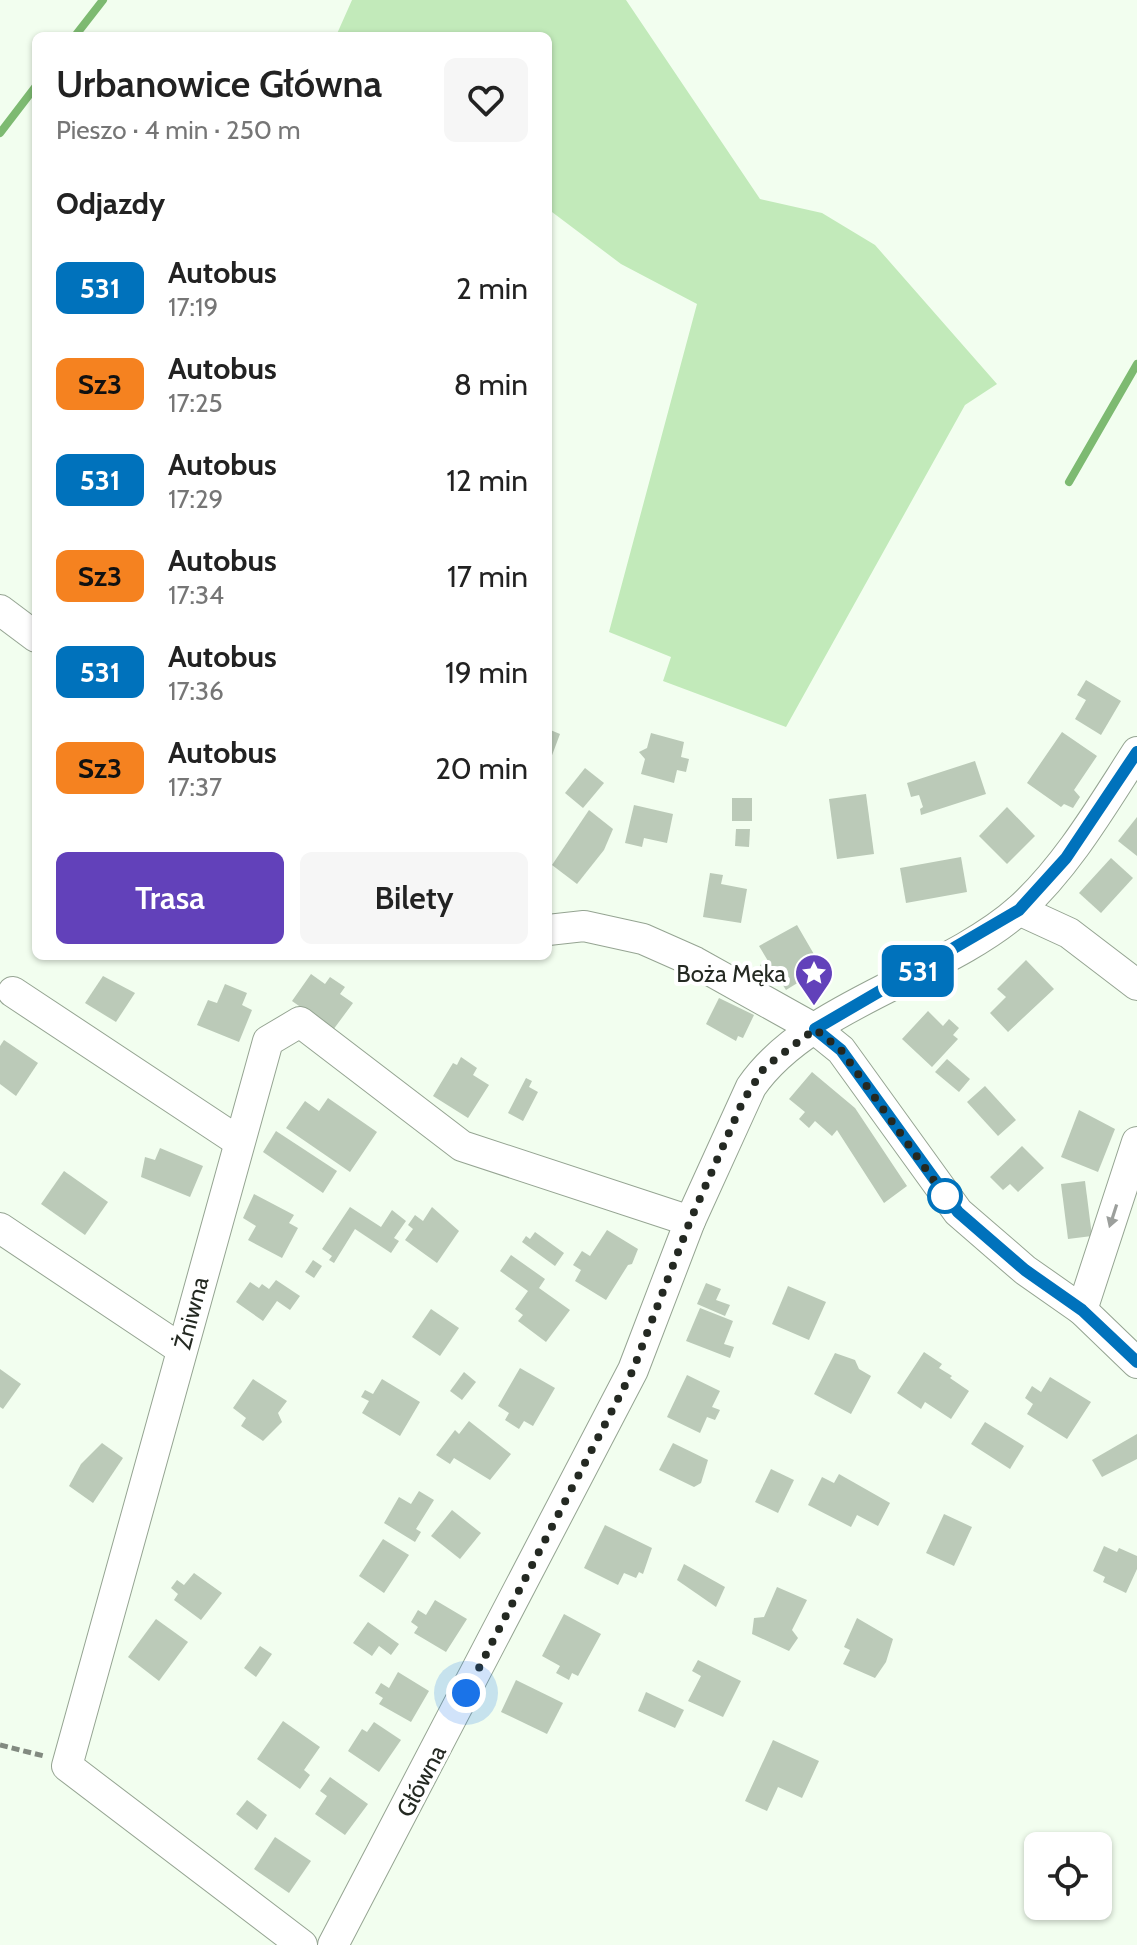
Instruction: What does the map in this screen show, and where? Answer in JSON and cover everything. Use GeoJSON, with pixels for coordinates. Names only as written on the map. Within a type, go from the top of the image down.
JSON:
{"type":"FeatureCollection","features":[{"type":"Feature","properties":{"kind":"street"},"geometry":{"type":"LineString","coordinates":[[0,610],[32,634]]}},
{"type":"Feature","properties":{"kind":"street","name":"Główna"},"geometry":{"type":"LineString","coordinates":[[333,1945],[633,1370],[690,1221],[751,1087],[764,1068],[815,1029],[1019,910],[1066,858],[1137,752]]}},
{"type":"Feature","properties":{"kind":"street"},"geometry":{"type":"LineString","coordinates":[[1019,910],[1069,933],[1137,985]]}},
{"type":"Feature","properties":{"kind":"street"},"geometry":{"type":"LineString","coordinates":[[552,930],[584,926],[643,939],[695,962],[815,1029],[841,1050],[958,1212],[1025,1270],[1082,1310],[1137,1363]]}},
{"type":"Feature","properties":{"kind":"street"},"geometry":{"type":"LineString","coordinates":[[13,992],[238,1141]]}},
{"type":"Feature","properties":{"kind":"street","name":"Żniwna"},"geometry":{"type":"LineString","coordinates":[[67,1766],[268,1041],[300,1022],[462,1146],[690,1221]]}},
{"type":"Feature","properties":{"kind":"street"},"geometry":{"type":"LineString","coordinates":[[1082,1310],[1137,1142]]}},
{"type":"Feature","properties":{"kind":"street"},"geometry":{"type":"LineString","coordinates":[[0,1228],[181,1349]]}},
{"type":"Feature","properties":{"kind":"street"},"geometry":{"type":"LineString","coordinates":[[67,1766],[302,1945]]}},
{"type":"Feature","properties":{"kind":"path"},"geometry":{"type":"LineString","coordinates":[[0,1745],[36,1752],[67,1766]]}},
{"type":"Feature","properties":{"kind":"green space"},"geometry":{"type":"Polygon","coordinates":[[[352,0],[626,0],[760,199],[822,213],[875,245],[997,384],[965,405],[786,727],[663,681],[671,657],[609,632],[697,304],[621,264],[552,212],[552,32],[338,32],[352,0]]]}},
{"type":"Feature","properties":{"kind":"building"},"geometry":{"type":"Polygon","coordinates":[[[1086,680],[1121,701],[1101,735],[1075,719],[1086,700],[1077,695],[1086,680]]]}},
{"type":"Feature","properties":{"kind":"building"},"geometry":{"type":"Polygon","coordinates":[[[552,731],[560,734],[552,755],[552,731]]]}},
{"type":"Feature","properties":{"kind":"building"},"geometry":{"type":"Polygon","coordinates":[[[1062,732],[1097,756],[1074,790],[1080,797],[1073,808],[1064,804],[1061,807],[1027,783],[1062,732]]]}},
{"type":"Feature","properties":{"kind":"building"},"geometry":{"type":"Polygon","coordinates":[[[651,733],[684,742],[681,757],[689,759],[686,772],[677,770],[674,783],[641,774],[645,759],[639,752],[647,748],[651,733]]]}},
{"type":"Feature","properties":{"kind":"building"},"geometry":{"type":"Polygon","coordinates":[[[975,761],[986,794],[921,815],[920,809],[923,807],[919,795],[911,797],[907,783],[975,761]]]}},
{"type":"Feature","properties":{"kind":"building"},"geometry":{"type":"Polygon","coordinates":[[[585,768],[604,783],[583,808],[565,793],[585,768]]]}},
{"type":"Feature","properties":{"kind":"building"},"geometry":{"type":"Polygon","coordinates":[[[866,794],[874,854],[837,859],[829,799],[866,794]]]}},
{"type":"Feature","properties":{"kind":"building"},"geometry":{"type":"Polygon","coordinates":[[[732,798],[752,798],[752,821],[732,821],[732,798]]]}},
{"type":"Feature","properties":{"kind":"building"},"geometry":{"type":"Polygon","coordinates":[[[634,805],[673,814],[667,843],[644,838],[642,847],[625,843],[634,805]]]}},
{"type":"Feature","properties":{"kind":"building"},"geometry":{"type":"Polygon","coordinates":[[[1007,807],[1035,836],[1007,864],[979,836],[1007,807]]]}},
{"type":"Feature","properties":{"kind":"building"},"geometry":{"type":"Polygon","coordinates":[[[589,810],[613,829],[604,850],[577,884],[552,865],[589,810]]]}},
{"type":"Feature","properties":{"kind":"building"},"geometry":{"type":"Polygon","coordinates":[[[1137,817],[1137,856],[1118,841],[1137,817]]]}},
{"type":"Feature","properties":{"kind":"building"},"geometry":{"type":"Polygon","coordinates":[[[736,829],[750,829],[749,847],[735,846],[736,829]]]}},
{"type":"Feature","properties":{"kind":"building"},"geometry":{"type":"Polygon","coordinates":[[[961,857],[967,892],[906,903],[900,868],[961,857]]]}},
{"type":"Feature","properties":{"kind":"building"},"geometry":{"type":"Polygon","coordinates":[[[1111,858],[1133,878],[1101,913],[1079,893],[1111,858]]]}},
{"type":"Feature","properties":{"kind":"building"},"geometry":{"type":"Polygon","coordinates":[[[710,873],[723,875],[721,884],[747,889],[741,923],[703,917],[710,873]]]}},
{"type":"Feature","properties":{"kind":"building"},"geometry":{"type":"Polygon","coordinates":[[[797,925],[822,968],[786,990],[777,976],[769,980],[760,965],[768,961],[759,946],[797,925]]]}},
{"type":"Feature","properties":{"kind":"building"},"geometry":{"type":"Polygon","coordinates":[[[1026,960],[1054,989],[1008,1032],[990,1013],[1006,997],[997,989],[1026,960]]]}},
{"type":"Feature","properties":{"kind":"building"},"geometry":{"type":"Polygon","coordinates":[[[311,974],[325,984],[330,977],[345,987],[340,994],[353,1003],[333,1030],[292,1001],[311,974]]]}},
{"type":"Feature","properties":{"kind":"building"},"geometry":{"type":"Polygon","coordinates":[[[103,976],[135,993],[116,1022],[85,1003],[103,976]]]}},
{"type":"Feature","properties":{"kind":"building"},"geometry":{"type":"Polygon","coordinates":[[[225,984],[247,993],[242,1005],[252,1010],[239,1042],[197,1025],[208,1000],[217,1003],[225,984]]]}},
{"type":"Feature","properties":{"kind":"building"},"geometry":{"type":"Polygon","coordinates":[[[719,998],[754,1015],[743,1038],[738,1036],[736,1041],[706,1024],[719,998]]]}},
{"type":"Feature","properties":{"kind":"building"},"geometry":{"type":"Polygon","coordinates":[[[928,1011],[943,1026],[949,1019],[959,1028],[953,1035],[958,1039],[932,1067],[902,1039],[928,1011]]]}},
{"type":"Feature","properties":{"kind":"building"},"geometry":{"type":"Polygon","coordinates":[[[4,1040],[38,1063],[16,1096],[0,1084],[0,1046],[4,1040]]]}},
{"type":"Feature","properties":{"kind":"building"},"geometry":{"type":"Polygon","coordinates":[[[461,1057],[477,1068],[473,1075],[489,1085],[468,1118],[433,1096],[453,1063],[457,1065],[461,1057]]]}},
{"type":"Feature","properties":{"kind":"building"},"geometry":{"type":"Polygon","coordinates":[[[947,1059],[970,1079],[959,1092],[935,1072],[947,1059]]]}},
{"type":"Feature","properties":{"kind":"building"},"geometry":{"type":"Polygon","coordinates":[[[812,1072],[855,1108],[907,1186],[884,1203],[837,1130],[832,1136],[815,1121],[809,1128],[799,1119],[805,1112],[789,1099],[812,1072]]]}},
{"type":"Feature","properties":{"kind":"building"},"geometry":{"type":"Polygon","coordinates":[[[526,1078],[532,1081],[529,1087],[538,1092],[523,1121],[508,1113],[526,1078]]]}},
{"type":"Feature","properties":{"kind":"building"},"geometry":{"type":"Polygon","coordinates":[[[985,1086],[1016,1120],[998,1136],[967,1102],[985,1086]]]}},
{"type":"Feature","properties":{"kind":"building"},"geometry":{"type":"Polygon","coordinates":[[[328,1098],[377,1132],[350,1172],[286,1128],[305,1101],[319,1111],[328,1098]]]}},
{"type":"Feature","properties":{"kind":"building"},"geometry":{"type":"Polygon","coordinates":[[[1079,1110],[1115,1129],[1098,1172],[1061,1157],[1079,1110]]]}},
{"type":"Feature","properties":{"kind":"building"},"geometry":{"type":"Polygon","coordinates":[[[276,1131],[337,1171],[323,1193],[263,1152],[276,1131]]]}},
{"type":"Feature","properties":{"kind":"building"},"geometry":{"type":"Polygon","coordinates":[[[1022,1146],[1044,1168],[1018,1192],[1010,1184],[1003,1190],[990,1177],[1022,1146]]]}},
{"type":"Feature","properties":{"kind":"building"},"geometry":{"type":"Polygon","coordinates":[[[160,1148],[203,1166],[190,1197],[141,1177],[145,1157],[155,1160],[160,1148]]]}},
{"type":"Feature","properties":{"kind":"building"},"geometry":{"type":"Polygon","coordinates":[[[64,1171],[108,1202],[85,1235],[41,1204],[64,1171]]]}},
{"type":"Feature","properties":{"kind":"building"},"geometry":{"type":"Polygon","coordinates":[[[1085,1181],[1092,1236],[1068,1239],[1061,1184],[1085,1181]]]}},
{"type":"Feature","properties":{"kind":"building"},"geometry":{"type":"Polygon","coordinates":[[[254,1194],[294,1215],[289,1223],[298,1228],[282,1258],[248,1240],[256,1226],[243,1218],[254,1194]]]}},
{"type":"Feature","properties":{"kind":"building"},"geometry":{"type":"Polygon","coordinates":[[[350,1207],[381,1227],[392,1210],[406,1221],[394,1238],[399,1241],[391,1253],[355,1229],[334,1263],[329,1260],[332,1256],[322,1249],[350,1207]]]}},
{"type":"Feature","properties":{"kind":"building"},"geometry":{"type":"Polygon","coordinates":[[[432,1207],[459,1231],[437,1263],[405,1240],[413,1229],[408,1225],[415,1215],[423,1221],[432,1207]]]}},
{"type":"Feature","properties":{"kind":"building"},"geometry":{"type":"Polygon","coordinates":[[[607,1230],[638,1249],[632,1264],[628,1265],[606,1300],[575,1281],[581,1270],[573,1265],[582,1251],[590,1256],[607,1230]]]}},
{"type":"Feature","properties":{"kind":"building"},"geometry":{"type":"Polygon","coordinates":[[[535,1232],[564,1253],[555,1266],[522,1242],[526,1236],[530,1239],[535,1232]]]}},
{"type":"Feature","properties":{"kind":"building"},"geometry":{"type":"Polygon","coordinates":[[[511,1255],[545,1279],[539,1288],[570,1310],[546,1342],[518,1321],[523,1315],[515,1309],[528,1291],[500,1271],[511,1255]]]}},
{"type":"Feature","properties":{"kind":"building"},"geometry":{"type":"Polygon","coordinates":[[[313,1260],[322,1266],[314,1278],[305,1272],[313,1260]]]}},
{"type":"Feature","properties":{"kind":"building"},"geometry":{"type":"Polygon","coordinates":[[[276,1280],[300,1296],[290,1310],[277,1301],[263,1321],[236,1302],[250,1282],[259,1288],[262,1284],[269,1289],[276,1280]]]}},
{"type":"Feature","properties":{"kind":"building"},"geometry":{"type":"Polygon","coordinates":[[[706,1283],[721,1289],[716,1300],[730,1305],[725,1316],[697,1304],[706,1283]]]}},
{"type":"Feature","properties":{"kind":"building"},"geometry":{"type":"Polygon","coordinates":[[[788,1286],[826,1302],[809,1340],[772,1324],[788,1286]]]}},
{"type":"Feature","properties":{"kind":"building"},"geometry":{"type":"Polygon","coordinates":[[[700,1308],[733,1321],[724,1344],[734,1347],[730,1358],[686,1341],[700,1308]]]}},
{"type":"Feature","properties":{"kind":"building"},"geometry":{"type":"Polygon","coordinates":[[[431,1309],[459,1328],[440,1356],[412,1337],[431,1309]]]}},
{"type":"Feature","properties":{"kind":"building"},"geometry":{"type":"Polygon","coordinates":[[[924,1352],[942,1364],[939,1368],[969,1391],[951,1419],[925,1402],[921,1409],[897,1393],[924,1352]]]}},
{"type":"Feature","properties":{"kind":"building"},"geometry":{"type":"Polygon","coordinates":[[[835,1353],[855,1360],[859,1369],[871,1376],[851,1414],[814,1394],[835,1353]]]}},
{"type":"Feature","properties":{"kind":"building"},"geometry":{"type":"Polygon","coordinates":[[[520,1368],[555,1388],[533,1426],[524,1421],[519,1429],[505,1420],[509,1413],[498,1406],[520,1368]]]}},
{"type":"Feature","properties":{"kind":"building"},"geometry":{"type":"Polygon","coordinates":[[[0,1369],[21,1384],[3,1409],[0,1407],[0,1369]]]}},
{"type":"Feature","properties":{"kind":"building"},"geometry":{"type":"Polygon","coordinates":[[[464,1372],[476,1382],[462,1400],[450,1391],[464,1372]]]}},
{"type":"Feature","properties":{"kind":"building"},"geometry":{"type":"Polygon","coordinates":[[[687,1375],[720,1391],[712,1407],[720,1410],[715,1420],[707,1417],[700,1433],[667,1417],[687,1375]]]}},
{"type":"Feature","properties":{"kind":"building"},"geometry":{"type":"Polygon","coordinates":[[[1050,1377],[1091,1402],[1067,1439],[1027,1414],[1033,1404],[1025,1398],[1032,1386],[1041,1392],[1050,1377]]]}},
{"type":"Feature","properties":{"kind":"building"},"geometry":{"type":"Polygon","coordinates":[[[253,1379],[287,1401],[278,1413],[282,1422],[263,1441],[241,1426],[246,1418],[233,1408],[253,1379]]]}},
{"type":"Feature","properties":{"kind":"building"},"geometry":{"type":"Polygon","coordinates":[[[382,1379],[420,1402],[400,1436],[362,1413],[369,1401],[361,1397],[365,1390],[373,1394],[382,1379]]]}},
{"type":"Feature","properties":{"kind":"building"},"geometry":{"type":"Polygon","coordinates":[[[469,1421],[511,1454],[490,1480],[454,1458],[450,1464],[436,1455],[455,1430],[459,1434],[469,1421]]]}},
{"type":"Feature","properties":{"kind":"building"},"geometry":{"type":"Polygon","coordinates":[[[985,1422],[1024,1446],[1010,1469],[971,1444],[985,1422]]]}},
{"type":"Feature","properties":{"kind":"building"},"geometry":{"type":"Polygon","coordinates":[[[1137,1434],[1137,1459],[1102,1477],[1092,1460],[1137,1434]]]}},
{"type":"Feature","properties":{"kind":"building"},"geometry":{"type":"Polygon","coordinates":[[[102,1443],[123,1458],[93,1503],[69,1486],[81,1464],[102,1443]]]}},
{"type":"Feature","properties":{"kind":"building"},"geometry":{"type":"Polygon","coordinates":[[[673,1443],[708,1460],[701,1483],[694,1487],[659,1470],[673,1443]]]}},
{"type":"Feature","properties":{"kind":"building"},"geometry":{"type":"Polygon","coordinates":[[[771,1469],[794,1480],[778,1513],[755,1502],[771,1469]]]}},
{"type":"Feature","properties":{"kind":"building"},"geometry":{"type":"Polygon","coordinates":[[[839,1474],[890,1503],[878,1526],[857,1515],[851,1527],[808,1505],[822,1477],[834,1483],[839,1474]]]}},
{"type":"Feature","properties":{"kind":"building"},"geometry":{"type":"Polygon","coordinates":[[[419,1491],[434,1500],[416,1529],[421,1532],[415,1542],[384,1523],[399,1497],[411,1504],[419,1491]]]}},
{"type":"Feature","properties":{"kind":"building"},"geometry":{"type":"Polygon","coordinates":[[[452,1510],[481,1533],[460,1559],[431,1536],[452,1510]]]}},
{"type":"Feature","properties":{"kind":"building"},"geometry":{"type":"Polygon","coordinates":[[[944,1514],[972,1527],[954,1566],[926,1553],[944,1514]]]}},
{"type":"Feature","properties":{"kind":"building"},"geometry":{"type":"Polygon","coordinates":[[[605,1525],[652,1548],[643,1574],[639,1572],[636,1578],[624,1573],[618,1585],[584,1568],[605,1525]]]}},
{"type":"Feature","properties":{"kind":"building"},"geometry":{"type":"Polygon","coordinates":[[[383,1539],[409,1555],[384,1593],[359,1576],[383,1539]]]}},
{"type":"Feature","properties":{"kind":"building"},"geometry":{"type":"Polygon","coordinates":[[[1104,1546],[1117,1552],[1119,1548],[1137,1556],[1137,1569],[1126,1593],[1103,1582],[1105,1577],[1093,1571],[1104,1546]]]}},
{"type":"Feature","properties":{"kind":"building"},"geometry":{"type":"Polygon","coordinates":[[[684,1564],[725,1587],[716,1607],[677,1580],[684,1564]]]}},
{"type":"Feature","properties":{"kind":"building"},"geometry":{"type":"Polygon","coordinates":[[[194,1573],[222,1593],[201,1620],[174,1600],[178,1594],[171,1588],[177,1580],[184,1585],[194,1573]]]}},
{"type":"Feature","properties":{"kind":"building"},"geometry":{"type":"Polygon","coordinates":[[[777,1587],[807,1600],[792,1630],[798,1638],[789,1651],[752,1634],[754,1618],[764,1617],[777,1587]]]}},
{"type":"Feature","properties":{"kind":"building"},"geometry":{"type":"Polygon","coordinates":[[[435,1600],[467,1619],[446,1652],[414,1633],[418,1627],[411,1622],[418,1610],[426,1615],[435,1600]]]}},
{"type":"Feature","properties":{"kind":"building"},"geometry":{"type":"Polygon","coordinates":[[[564,1614],[601,1634],[578,1676],[572,1673],[569,1680],[556,1673],[560,1666],[542,1656],[564,1614]]]}},
{"type":"Feature","properties":{"kind":"building"},"geometry":{"type":"Polygon","coordinates":[[[857,1618],[893,1639],[886,1662],[875,1678],[843,1664],[850,1650],[844,1647],[857,1618]]]}},
{"type":"Feature","properties":{"kind":"building"},"geometry":{"type":"Polygon","coordinates":[[[156,1619],[188,1642],[159,1681],[128,1657],[156,1619]]]}},
{"type":"Feature","properties":{"kind":"building"},"geometry":{"type":"Polygon","coordinates":[[[368,1622],[399,1644],[391,1655],[379,1646],[372,1656],[353,1643],[368,1622]]]}},
{"type":"Feature","properties":{"kind":"building"},"geometry":{"type":"Polygon","coordinates":[[[260,1646],[272,1654],[256,1677],[244,1668],[260,1646]]]}},
{"type":"Feature","properties":{"kind":"building"},"geometry":{"type":"Polygon","coordinates":[[[698,1660],[741,1681],[723,1717],[688,1701],[701,1676],[692,1671],[698,1660]]]}},
{"type":"Feature","properties":{"kind":"building"},"geometry":{"type":"Polygon","coordinates":[[[398,1672],[429,1691],[411,1722],[379,1704],[383,1698],[375,1693],[381,1683],[389,1688],[398,1672]]]}},
{"type":"Feature","properties":{"kind":"building"},"geometry":{"type":"Polygon","coordinates":[[[516,1680],[563,1703],[547,1734],[501,1712],[516,1680]]]}},
{"type":"Feature","properties":{"kind":"building"},"geometry":{"type":"Polygon","coordinates":[[[646,1692],[684,1710],[675,1728],[638,1711],[646,1692]]]}},
{"type":"Feature","properties":{"kind":"building"},"geometry":{"type":"Polygon","coordinates":[[[283,1721],[320,1747],[304,1770],[310,1775],[300,1789],[257,1759],[283,1721]]]}},
{"type":"Feature","properties":{"kind":"building"},"geometry":{"type":"Polygon","coordinates":[[[374,1722],[401,1740],[379,1772],[348,1751],[362,1729],[367,1732],[374,1722]]]}},
{"type":"Feature","properties":{"kind":"building"},"geometry":{"type":"Polygon","coordinates":[[[773,1740],[819,1761],[802,1798],[778,1787],[767,1811],[745,1801],[773,1740]]]}},
{"type":"Feature","properties":{"kind":"building"},"geometry":{"type":"Polygon","coordinates":[[[330,1777],[368,1804],[345,1835],[315,1814],[327,1796],[320,1791],[330,1777]]]}},
{"type":"Feature","properties":{"kind":"building"},"geometry":{"type":"Polygon","coordinates":[[[247,1800],[267,1815],[257,1830],[236,1814],[247,1800]]]}},
{"type":"Feature","properties":{"kind":"building"},"geometry":{"type":"Polygon","coordinates":[[[275,1837],[311,1861],[289,1893],[254,1869],[275,1837]]]}},
{"type":"Feature","properties":{"kind":"waterway"},"geometry":{"type":"LineString","coordinates":[[78,32],[103,0]]}},
{"type":"Feature","properties":{"kind":"waterway"},"geometry":{"type":"LineString","coordinates":[[0,133],[32,91]]}},
{"type":"Feature","properties":{"kind":"waterway"},"geometry":{"type":"LineString","coordinates":[[1069,482],[1137,364]]}},
{"type":"Feature","properties":{"kind":"bus line","name":"531"},"geometry":{"type":"LineString","coordinates":[[1137,752],[1066,858],[1019,910],[815,1029],[841,1050],[944,1195],[972,1227],[1025,1270],[1082,1310],[1137,1362]]}},
{"type":"Feature","properties":{"kind":"place","name":"Boża Męka"},"geometry":{"type":"Point","coordinates":[814,1007]}},
{"type":"Feature","properties":{"kind":"route"},"geometry":{"type":"LineString","coordinates":[[466,1693],[633,1370],[690,1221],[743,1101],[764,1068],[815,1029],[841,1050],[945,1196]]}}]}
